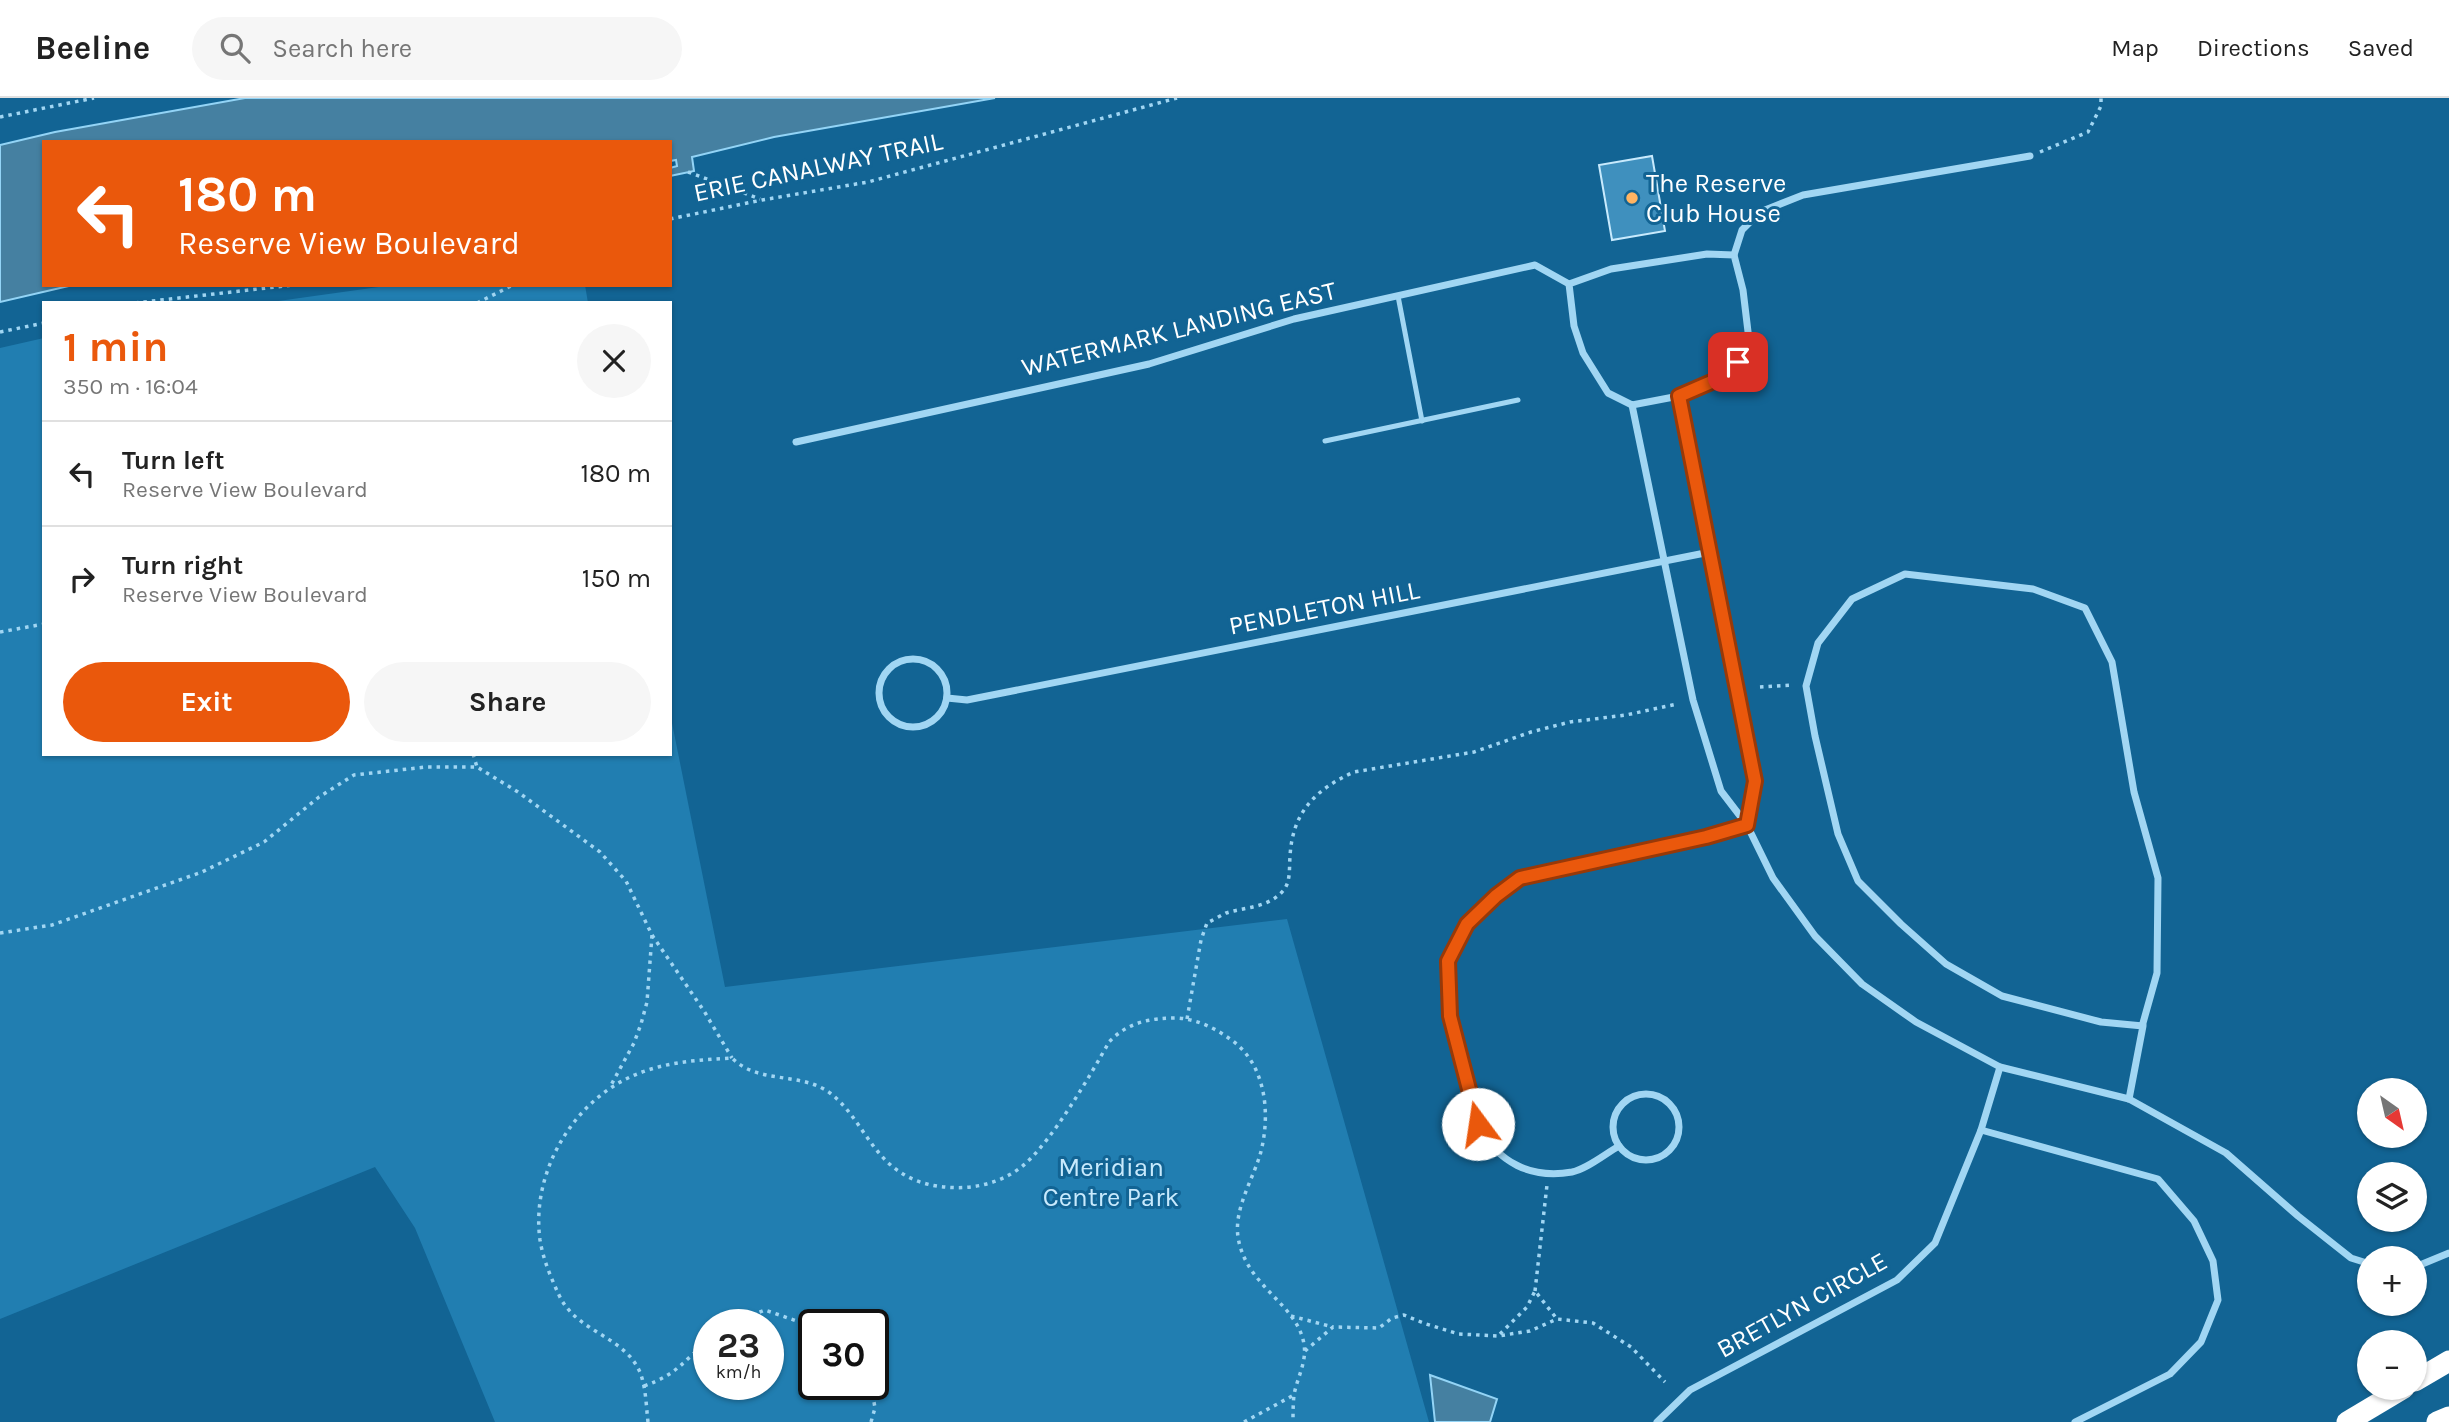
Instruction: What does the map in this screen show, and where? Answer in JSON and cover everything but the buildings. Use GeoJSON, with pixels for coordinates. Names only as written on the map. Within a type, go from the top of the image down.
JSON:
{"type":"FeatureCollection","features":[{"type":"Feature","properties":{"kind":"highway"},"geometry":{"type":"LineString","coordinates":[[2427,1374],[2449,1361]]}},
{"type":"Feature","properties":{"kind":"highway"},"geometry":{"type":"LineString","coordinates":[[2347,1422],[2384,1400]]}},
{"type":"Feature","properties":{"kind":"highway"},"geometry":{"type":"LineString","coordinates":[[2437,1422],[2449,1417]]}},
{"type":"Feature","properties":{"kind":"street"},"geometry":{"type":"LineString","coordinates":[[1734,256],[1707,254],[1611,269],[1569,284],[1574,326],[1583,353],[1608,393],[1632,405],[1679,396],[1716,380],[1738,362],[1749,340],[1743,290],[1734,256],[1742,230],[1760,212],[1803,195],[2029,156]]}},
{"type":"Feature","properties":{"kind":"street","name":"WATERMARK LANDING EAST"},"geometry":{"type":"LineString","coordinates":[[796,442],[1149,364],[1294,319],[1535,265],[1569,284]]}},
{"type":"Feature","properties":{"kind":"street"},"geometry":{"type":"LineString","coordinates":[[1679,396],[1755,781],[1747,825]]}},
{"type":"Feature","properties":{"kind":"street"},"geometry":{"type":"LineString","coordinates":[[1632,405],[1693,700],[1721,791],[1747,825],[1773,878],[1815,936],[1863,984],[1916,1022],[2000,1067],[2129,1099],[2226,1153],[2298,1216],[2357,1260]]}},
{"type":"Feature","properties":{"kind":"street","name":"PENDLETON HILL"},"geometry":{"type":"LineString","coordinates":[[947,698],[967,700],[1710,552]]}},
{"type":"Feature","properties":{"kind":"street"},"geometry":{"type":"LineString","coordinates":[[2129,1099],[2143,1026],[2157,973],[2158,878],[2134,792],[2112,662],[2085,608],[2033,589],[1905,573],[1852,598],[1818,643],[1806,686],[1838,834],[1858,881],[1946,964],[2002,996],[2101,1022],[2143,1026]]}},
{"type":"Feature","properties":{"kind":"street"},"geometry":{"type":"LineString","coordinates":[[915,659],[926,662],[943,676],[947,698],[937,718],[916,727],[905,726],[886,714],[880,704],[879,693],[886,672],[904,660],[915,659]]}},
{"type":"Feature","properties":{"kind":"street"},"geometry":{"type":"LineString","coordinates":[[1619,1146],[1574,1171],[1539,1173],[1514,1166],[1494,1149],[1478,1124],[1450,1016],[1448,961],[1467,924],[1496,896],[1520,878],[1706,837],[1747,825]]}},
{"type":"Feature","properties":{"kind":"street","name":"BRETLYN CIRCLE"},"geometry":{"type":"LineString","coordinates":[[1657,1422],[1690,1390],[1896,1280],[1935,1243],[1981,1130],[2000,1067]]}},
{"type":"Feature","properties":{"kind":"street"},"geometry":{"type":"LineString","coordinates":[[1638,1095],[1659,1097],[1668,1102],[1675,1111],[1679,1132],[1675,1143],[1659,1157],[1637,1159],[1619,1146],[1613,1126],[1615,1115],[1629,1099],[1638,1095]]}},
{"type":"Feature","properties":{"kind":"street"},"geometry":{"type":"LineString","coordinates":[[1981,1130],[2158,1179],[2194,1221],[2213,1261],[2218,1300],[2201,1342],[2170,1374],[2075,1422]]}},
{"type":"Feature","properties":{"kind":"street"},"geometry":{"type":"LineString","coordinates":[[2427,1262],[2449,1253]]}},
{"type":"Feature","properties":{"kind":"lane"},"geometry":{"type":"LineString","coordinates":[[1398,296],[1422,421]]}},
{"type":"Feature","properties":{"kind":"lane"},"geometry":{"type":"LineString","coordinates":[[1325,441],[1518,400]]}},
{"type":"Feature","properties":{"kind":"path"},"geometry":{"type":"LineString","coordinates":[[0,117],[94,98]]}},
{"type":"Feature","properties":{"kind":"path","name":"ERIE CANALWAY TRAIL"},"geometry":{"type":"LineString","coordinates":[[672,219],[868,182],[1177,98]]}},
{"type":"Feature","properties":{"kind":"path"},"geometry":{"type":"LineString","coordinates":[[2029,156],[2088,132],[2101,106],[2101,98]]}},
{"type":"Feature","properties":{"kind":"path"},"geometry":{"type":"LineString","coordinates":[[688,172],[762,200]]}},
{"type":"Feature","properties":{"kind":"path"},"geometry":{"type":"LineString","coordinates":[[153,301],[275,287]]}},
{"type":"Feature","properties":{"kind":"path"},"geometry":{"type":"LineString","coordinates":[[481,301],[509,287]]}},
{"type":"Feature","properties":{"kind":"path"},"geometry":{"type":"LineString","coordinates":[[0,332],[42,323]]}},
{"type":"Feature","properties":{"kind":"path"},"geometry":{"type":"LineString","coordinates":[[0,632],[42,624]]}},
{"type":"Feature","properties":{"kind":"path"},"geometry":{"type":"LineString","coordinates":[[1760,687],[1795,685]]}},
{"type":"Feature","properties":{"kind":"path"},"geometry":{"type":"LineString","coordinates":[[1187,1018],[1195,969],[1207,923],[1227,913],[1251,908],[1273,899],[1283,891],[1289,882],[1290,848],[1296,822],[1308,802],[1340,778],[1354,772],[1474,752],[1570,722],[1616,717],[1677,704]]}},
{"type":"Feature","properties":{"kind":"path"},"geometry":{"type":"LineString","coordinates":[[474,756],[477,767]]}},
{"type":"Feature","properties":{"kind":"path"},"geometry":{"type":"LineString","coordinates":[[0,933],[52,925],[202,872],[264,842],[319,797],[354,775],[426,767],[477,767],[518,792],[600,852],[626,881],[652,935],[704,1011],[732,1058],[740,1066],[752,1072],[808,1082],[824,1088],[843,1105],[872,1143],[899,1172],[918,1181],[961,1189],[1001,1180],[1025,1164],[1065,1112],[1118,1032],[1130,1024],[1147,1020],[1187,1018],[1212,1028],[1238,1044],[1252,1062],[1261,1080],[1265,1110],[1264,1134],[1260,1154],[1241,1208],[1238,1233],[1242,1255],[1249,1268],[1291,1316],[1298,1328],[1304,1351],[1294,1395],[1293,1422]]}},
{"type":"Feature","properties":{"kind":"path"},"geometry":{"type":"LineString","coordinates":[[609,1088],[634,1043],[641,1024],[647,1002],[652,935]]}},
{"type":"Feature","properties":{"kind":"path"},"geometry":{"type":"LineString","coordinates":[[648,1422],[640,1373],[632,1357],[620,1346],[582,1324],[570,1312],[560,1297],[543,1255],[540,1211],[548,1170],[573,1122],[609,1088],[642,1072],[685,1061],[732,1058]]}},
{"type":"Feature","properties":{"kind":"path"},"geometry":{"type":"LineString","coordinates":[[1498,1336],[1527,1307],[1535,1290],[1548,1172]]}},
{"type":"Feature","properties":{"kind":"path"},"geometry":{"type":"LineString","coordinates":[[1535,1290],[1557,1319]]}},
{"type":"Feature","properties":{"kind":"path"},"geometry":{"type":"LineString","coordinates":[[1291,1316],[1333,1328],[1379,1328],[1392,1318],[1404,1315],[1459,1334],[1498,1336],[1530,1331],[1557,1319],[1593,1323],[1630,1347],[1665,1382]]}},
{"type":"Feature","properties":{"kind":"path"},"geometry":{"type":"LineString","coordinates":[[1304,1351],[1333,1328]]}},
{"type":"Feature","properties":{"kind":"path"},"geometry":{"type":"LineString","coordinates":[[643,1386],[663,1380],[693,1355]]}},
{"type":"Feature","properties":{"kind":"path"},"geometry":{"type":"LineString","coordinates":[[1244,1422],[1294,1395]]}},
{"type":"Feature","properties":{"kind":"path"},"geometry":{"type":"LineString","coordinates":[[871,1422],[873,1400]]}},
{"type":"Feature","properties":{"kind":"green space"},"geometry":{"type":"Polygon","coordinates":[[[379,287],[585,287],[588,301],[278,301],[379,287]]]}},
{"type":"Feature","properties":{"kind":"green space","name":"Meridian Centre Park"},"geometry":{"type":"Polygon","coordinates":[[[42,338],[42,756],[672,756],[672,723],[725,987],[1287,919],[1429,1422],[495,1422],[415,1228],[375,1167],[0,1319],[0,348],[42,338]]]}},
{"type":"Feature","properties":{"kind":"shaded area"},"geometry":{"type":"Polygon","coordinates":[[[245,98],[995,98],[774,137],[692,157],[694,171],[672,176],[672,167],[677,166],[676,160],[672,161],[672,140],[42,140],[42,287],[64,287],[0,302],[0,145],[55,132],[245,98]]]}},
{"type":"Feature","properties":{"kind":"shaded area"},"geometry":{"type":"Polygon","coordinates":[[[1430,1375],[1497,1399],[1490,1422],[1435,1422],[1430,1375]]]}},
{"type":"Feature","properties":{"kind":"place","name":"The Reserve Club House"},"geometry":{"type":"Point","coordinates":[1632,198]}},
{"type":"Feature","properties":{"kind":"route"},"geometry":{"type":"LineString","coordinates":[[1478,1124],[1450,1016],[1448,961],[1467,924],[1496,896],[1520,878],[1706,837],[1747,825],[1755,781],[1679,396],[1716,380],[1738,362]]}}]}
